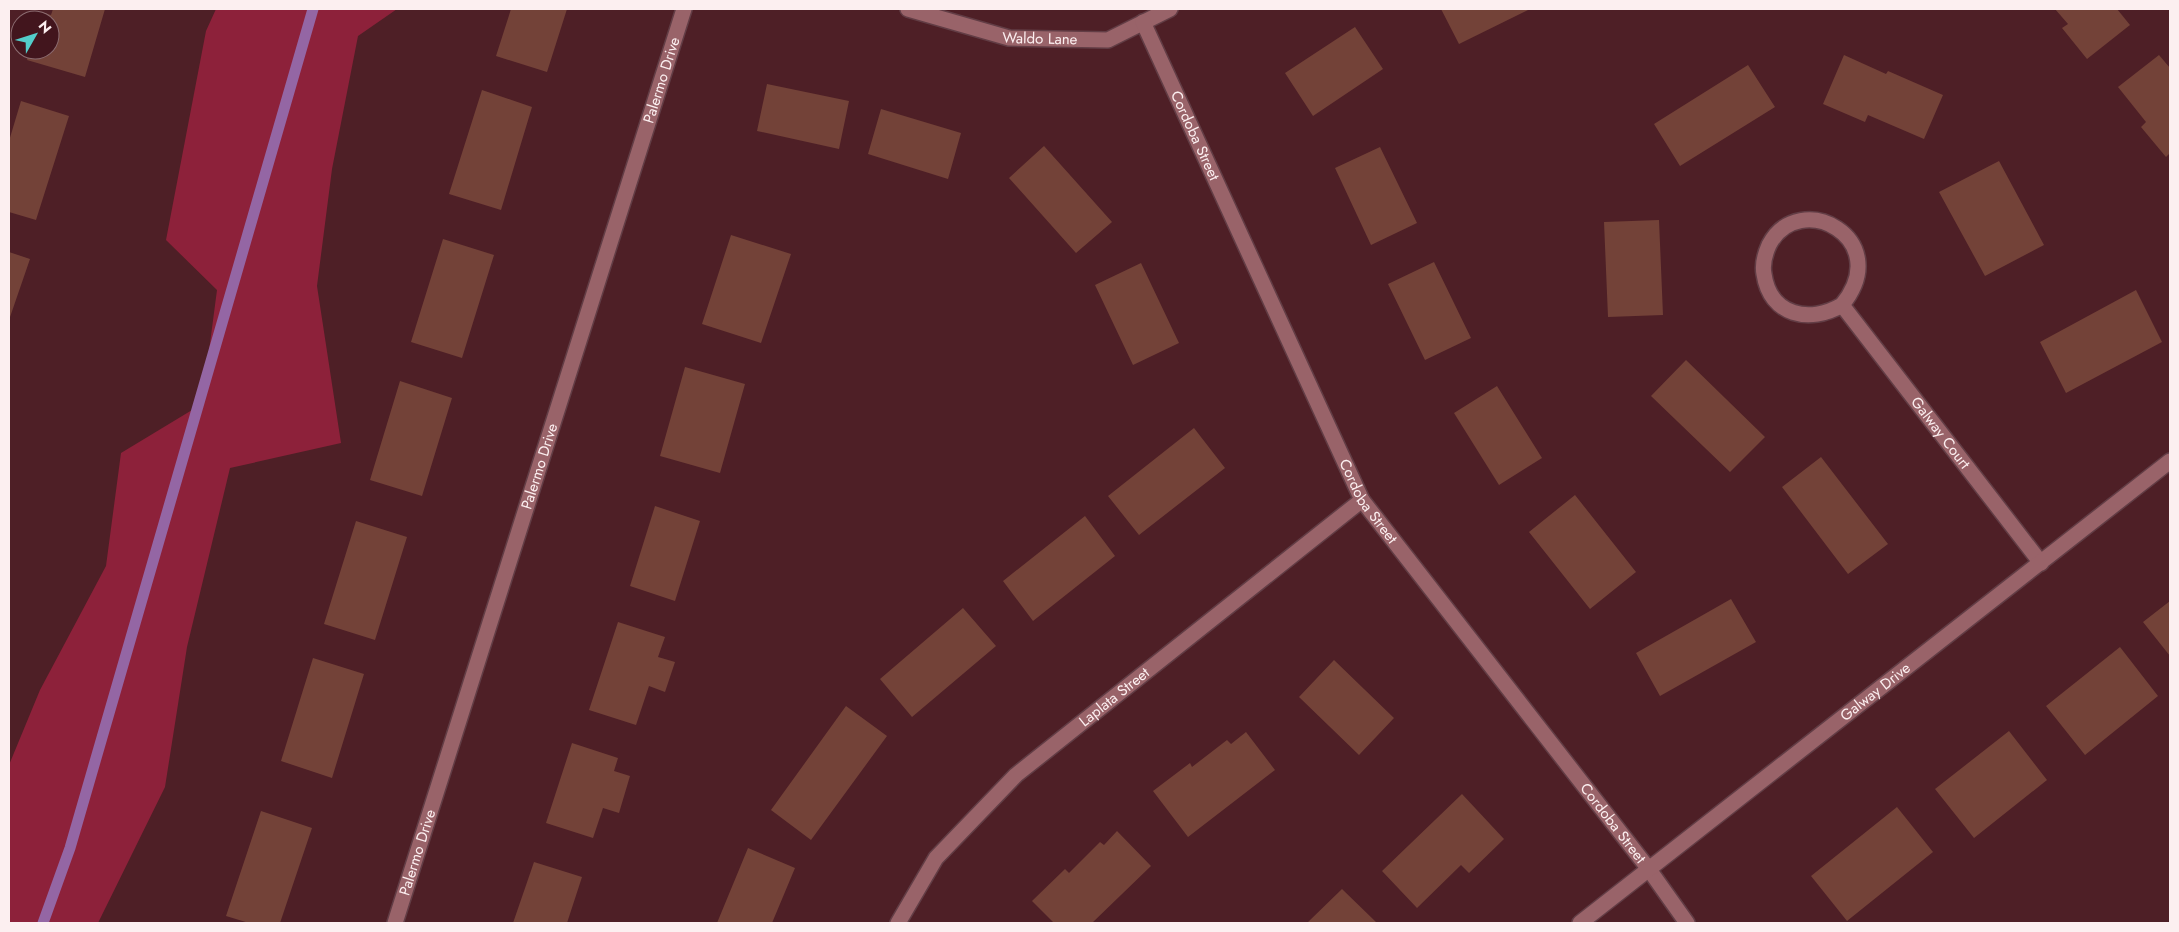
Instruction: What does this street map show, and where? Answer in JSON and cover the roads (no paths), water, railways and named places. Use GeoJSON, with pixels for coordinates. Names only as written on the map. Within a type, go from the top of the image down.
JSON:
{"type":"FeatureCollection","features":[{"type":"Feature","properties":{"kind":"street","name":"Palermo Drive"},"geometry":{"type":"LineString","coordinates":[[395,923],[684,9]]}},
{"type":"Feature","properties":{"kind":"street","name":"Waldo Lane"},"geometry":{"type":"LineString","coordinates":[[908,9],[1009,38],[1108,40],[1170,9]]}},
{"type":"Feature","properties":{"kind":"street","name":"Cordoba Street"},"geometry":{"type":"LineString","coordinates":[[1143,22],[1362,500],[1648,868],[1687,923]]}},
{"type":"Feature","properties":{"kind":"street"},"geometry":{"type":"LineString","coordinates":[[1814,220],[1829,224],[1843,232],[1853,245],[1858,261],[1858,277],[1852,292],[1842,305],[1828,313],[1812,316],[1797,314],[1783,307],[1772,297],[1765,283],[1762,268],[1769,246],[1783,228],[1797,222],[1814,220]]}},
{"type":"Feature","properties":{"kind":"street","name":"Galway Court"},"geometry":{"type":"LineString","coordinates":[[1842,305],[2041,563]]}},
{"type":"Feature","properties":{"kind":"street","name":"Galway Drive"},"geometry":{"type":"LineString","coordinates":[[1580,923],[2170,461]]}},
{"type":"Feature","properties":{"kind":"street","name":"Laplata Street"},"geometry":{"type":"LineString","coordinates":[[898,923],[936,858],[1016,774],[1362,500]]}},
{"type":"Feature","properties":{"kind":"waterway"},"geometry":{"type":"LineString","coordinates":[[43,923],[70,848],[313,9]]}}]}
